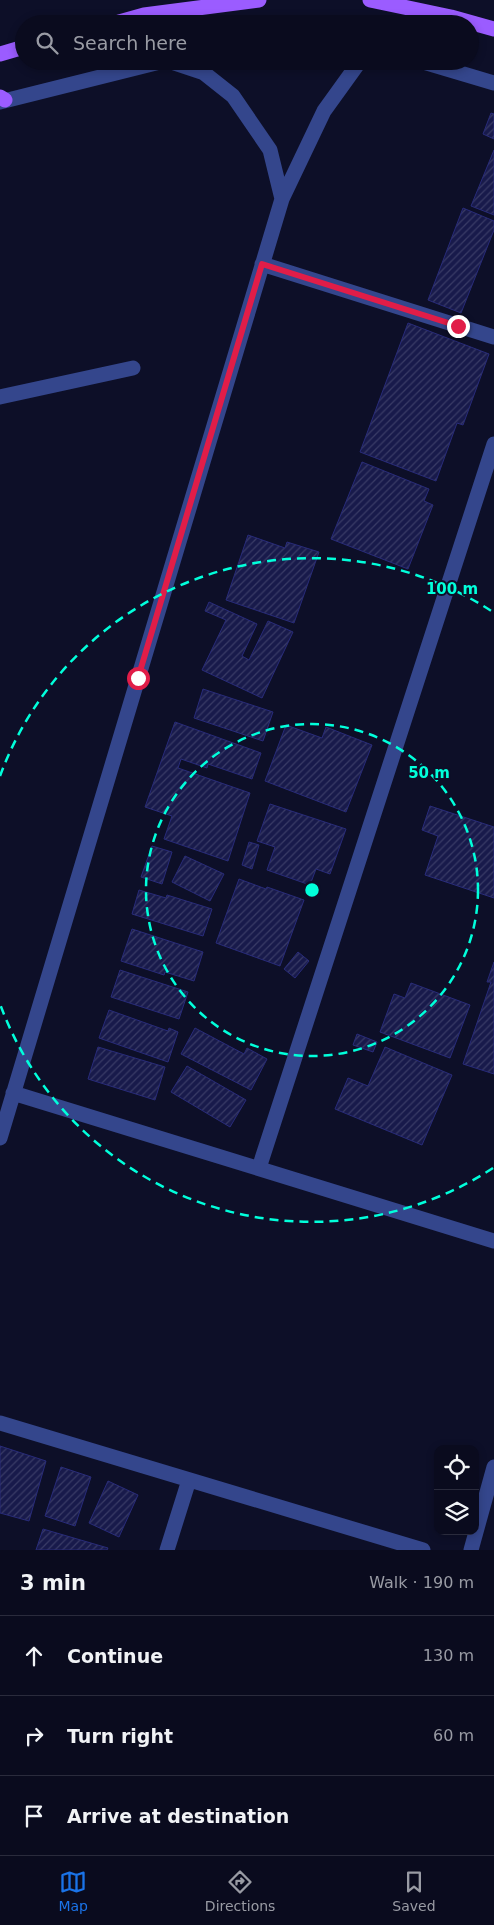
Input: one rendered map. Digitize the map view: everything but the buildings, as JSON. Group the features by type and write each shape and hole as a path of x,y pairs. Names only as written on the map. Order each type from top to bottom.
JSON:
{"main road":[{"path":"144,15 259,0"},
{"path":"370,0 441,15"},
{"path":"479,25 494,29"},
{"path":"0,54 15,50"}],"street":[{"path":"2,100 127,70"},
{"path":"197,70 204,72 233,96 270,150 282,199"},
{"path":"0,1138 282,199 324,110 353,70"},
{"path":"450,70 494,83"},
{"path":"262,264 494,337"},
{"path":"0,397 133,368"},
{"path":"258,1168 494,444"},
{"path":"13,1093 494,1241"},
{"path":"0,1423 423,1550"},
{"path":"471,1550 494,1466"},
{"path":"167,1550 189,1480"}],"route":[{"path":"138,678 262,264 458,326"}]}
